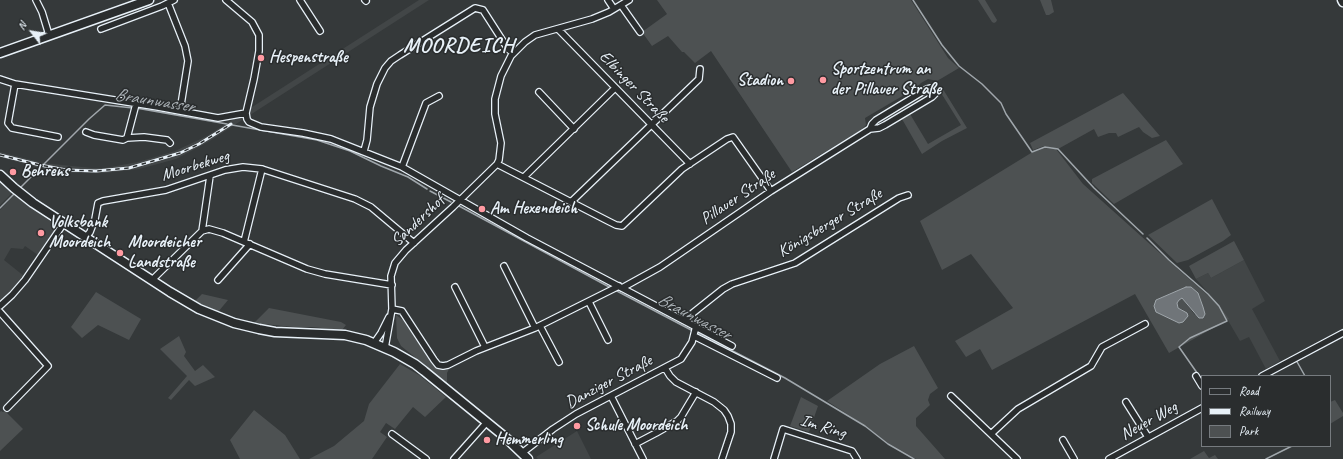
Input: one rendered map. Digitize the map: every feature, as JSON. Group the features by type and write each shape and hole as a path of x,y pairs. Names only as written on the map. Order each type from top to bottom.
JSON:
{"main road":[{"path":"0,53 133,3 149,0"},
{"path":"0,175 17,191 86,238 199,309 240,325 275,332 341,335 374,343 415,364 487,422 525,456"}],"street":[{"path":"36,0 42,12 49,35"},
{"path":"101,28 168,4 174,0"},
{"path":"226,0 252,22 258,35 259,51 246,114 246,119 249,122 261,127 338,141 402,167 514,231 732,346"},
{"path":"300,0 320,31"},
{"path":"608,0 614,9"},
{"path":"629,0 620,6 592,19 531,37 513,53 503,69 495,96 495,114 501,143 500,155 497,164 616,225 622,226 682,169 727,139 733,137 771,191"},
{"path":"168,4 185,46 188,61 180,112"},
{"path":"620,6 640,32"},
{"path":"364,151 367,140 370,107 377,84 385,68 391,61 400,55 475,8 483,10 508,49 513,53"},
{"name":"Elbinger Straße","path":"558,29 690,164"},
{"path":"572,202 699,79 700,69"},
{"path":"0,79 15,84 218,118 246,114"},
{"path":"15,84 8,123 12,128 58,137"},
{"path":"524,177 615,88"},
{"name":"Pillauer Straße","path":"392,309 402,311 438,365 448,365 485,347 537,327 660,267 771,191 870,129 885,125 932,97 935,94 934,90 931,88 927,89 876,120 870,129"},
{"path":"539,92 574,129"},
{"path":"402,167 426,102 439,96"},
{"path":"127,138 136,104"},
{"path":"86,132 122,140 127,138 144,137 167,140 170,143"},
{"name":"Sandershof","path":"385,348 392,309 392,276 395,263 401,255 497,164"},
{"name":"Moorbekweg","path":"86,238 95,219 98,203 159,192 234,168 247,167 262,170 355,198 371,208 414,243"},
{"path":"218,280 247,243 262,170"},
{"path":"202,230 210,176"},
{"name":"Königsberger Straße","path":"684,320 723,289 732,284 795,263 899,198 908,195"},
{"path":"0,306 25,280 64,223"},
{"path":"152,280 202,230 208,229 247,243 289,262 325,274 392,285"},
{"path":"504,266 537,327 559,362"},
{"path":"455,287 485,347"},
{"path":"589,302 608,340"},
{"name":"Sandershof","path":"374,343 386,324 392,309"},
{"path":"0,312 48,366 7,408"},
{"path":"991,434 1018,409 1091,366 1102,347 1145,324"},
{"name":"Danziger Straße","path":"525,456 571,417 681,359 689,347 696,328"},
{"path":"1264,375 1343,333"},
{"path":"694,336 777,378"},
{"path":"665,368 676,382 696,392 720,406 724,410 730,420 731,432 722,459"},
{"path":"1196,376 1201,384"},
{"path":"635,444 677,421 696,392"},
{"path":"611,396 643,459"},
{"path":"951,396 1017,459"},
{"path":"1126,402 1148,437"},
{"name":"Neuer Weg","path":"1109,459 1201,409"},
{"path":"454,459 487,422"},
{"name":"Im Ring","path":"774,459 783,429 852,451 857,459"},
{"path":"392,434 426,459"},
{"path":"1063,440 1074,459"}],"shaded area":[{"path":"419,0 429,0 208,142 176,159 139,169 105,173 76,173 51,171 0,157 0,152 43,163 105,168 138,162 175,151 207,136"},
{"path":"0,182 12,193 0,205"},
{"path":"14,195 57,226 38,255 25,246 23,249 11,248 4,260 24,276 13,291 0,301 0,210"},
{"path":"1244,260 1265,301 1252,309 1280,361 1266,369 1249,337 1240,341 1219,305 1196,279 1208,273 1211,278"},
{"path":"1186,287 1191,287 1198,293 1205,314 1203,318 1199,318 1182,298 1177,303 1178,308 1187,313 1188,316 1183,322 1179,323 1156,312 1154,306 1156,300"},
{"path":"577,431 591,459 538,459 536,457"}],"green space":[{"name":"Sportzentrum an der Pillauer Straße","path":"657,0 911,0 948,58 959,68 937,81 928,79 921,83 916,88 865,118 866,125 861,130 792,172 711,51 695,63 684,52 682,52 668,36 652,46 642,32 667,14"},
{"path":"978,0 985,0 997,20 996,22 992,22"},
{"path":"1040,0 1051,0 1054,12 1046,15"},
{"path":"941,86 967,128 942,141 922,154 902,119 910,114 928,144 961,125 938,88"},
{"path":"1123,93 1160,136 1152,138 1143,132 1139,127 1118,137 1116,133 1109,133 1098,137 1094,129 1058,149 1044,146 1033,150 1030,143"},
{"path":"1166,140 1183,164 1114,204 1092,183 1092,179"},
{"path":"1045,148 1056,149 1083,184 1219,305 1229,319 1169,353 1135,294 992,370 980,349 966,357 955,341 1013,308 971,254 942,270 920,221 1031,153","holes":["1186,287 1191,287 1198,293 1200,300 1195,315 1182,298 1177,303 1178,308 1183,310 1179,323 1160,314 1156,300"]},
{"path":"1212,199 1231,235 1223,241 1188,260 1177,263 1148,235"},
{"path":"1234,241 1244,260 1211,278 1208,273 1196,279 1189,266"},
{"path":"96,292 141,319 129,340 98,325 82,338 71,327"},
{"path":"202,294 228,300 218,312 195,301"},
{"path":"269,308 341,322 346,325 342,330 254,323"},
{"path":"396,315 403,320 431,363 442,370 449,369 447,373 447,383 401,346 397,338"},
{"path":"179,336 186,352 184,356 195,371 203,365 215,377 195,386 189,380 171,400 168,398 187,376 160,349"},
{"path":"914,346 938,388 930,394 928,400 930,405 916,418 916,426 945,459 916,459 888,443 867,427 827,401 880,364"},
{"path":"400,364 419,375 446,397 425,417 413,407 395,429 386,423 380,432 387,437 372,459 309,459 334,446 364,421 369,404"},
{"path":"801,397 818,406 809,432 790,426"},
{"path":"1335,400 1343,413 1343,416 1331,423 1331,402"},
{"path":"254,410 285,435 300,459 240,459 230,440"},
{"path":"5,411 23,429 0,451 0,412"},
{"path":"1204,451 1209,458 1215,455 1218,459 1190,459"}],"waterway":[{"path":"913,0 942,45 959,66 982,84 1001,103 1006,114 1032,152 1045,147 1058,149 1094,188 1143,234"},
{"name":"Braunwasser","path":"19,189 105,105 133,108"},
{"name":"Braunwasser","path":"136,108 227,124"},
{"name":"Braunwasser","path":"232,125 317,140 350,151 408,177 427,189"},
{"name":"Braunwasser","path":"430,191 451,202"},
{"name":"Braunwasser","path":"0,208 15,193"},
{"name":"Braunwasser","path":"459,206 611,288"},
{"path":"1147,238 1169,260 1208,294 1219,306 1227,321 1190,338 1179,347 1201,379"},
{"name":"Braunwasser","path":"615,290 693,331"},
{"name":"Braunwasser","path":"696,332 785,378 865,426 888,444 914,459"},
{"path":"1296,360 1304,375"},
{"path":"1266,459 1290,447"}],"railway":[{"path":"0,155 66,170 96,171 129,168 180,153 199,144 231,124"}],"place":[{"name":"Hespenstraße","path":"261,58"},
{"name":"Sportzentrum an der Pillauer Straße","path":"823,80"},
{"name":"Stadion","path":"791,81"},
{"name":"Behrens","path":"13,172"},
{"name":"Am Hexendeich","path":"482,209"},
{"name":"Volksbank Moordeich","path":"41,233"},
{"name":"Moordeicher Landstraße","path":"120,253"},
{"name":"Schule Moordeich","path":"577,426"},
{"name":"Hemmerling","path":"487,440"}],"district":[{"name":"MOORDEICH","path":"459,46"}]}
